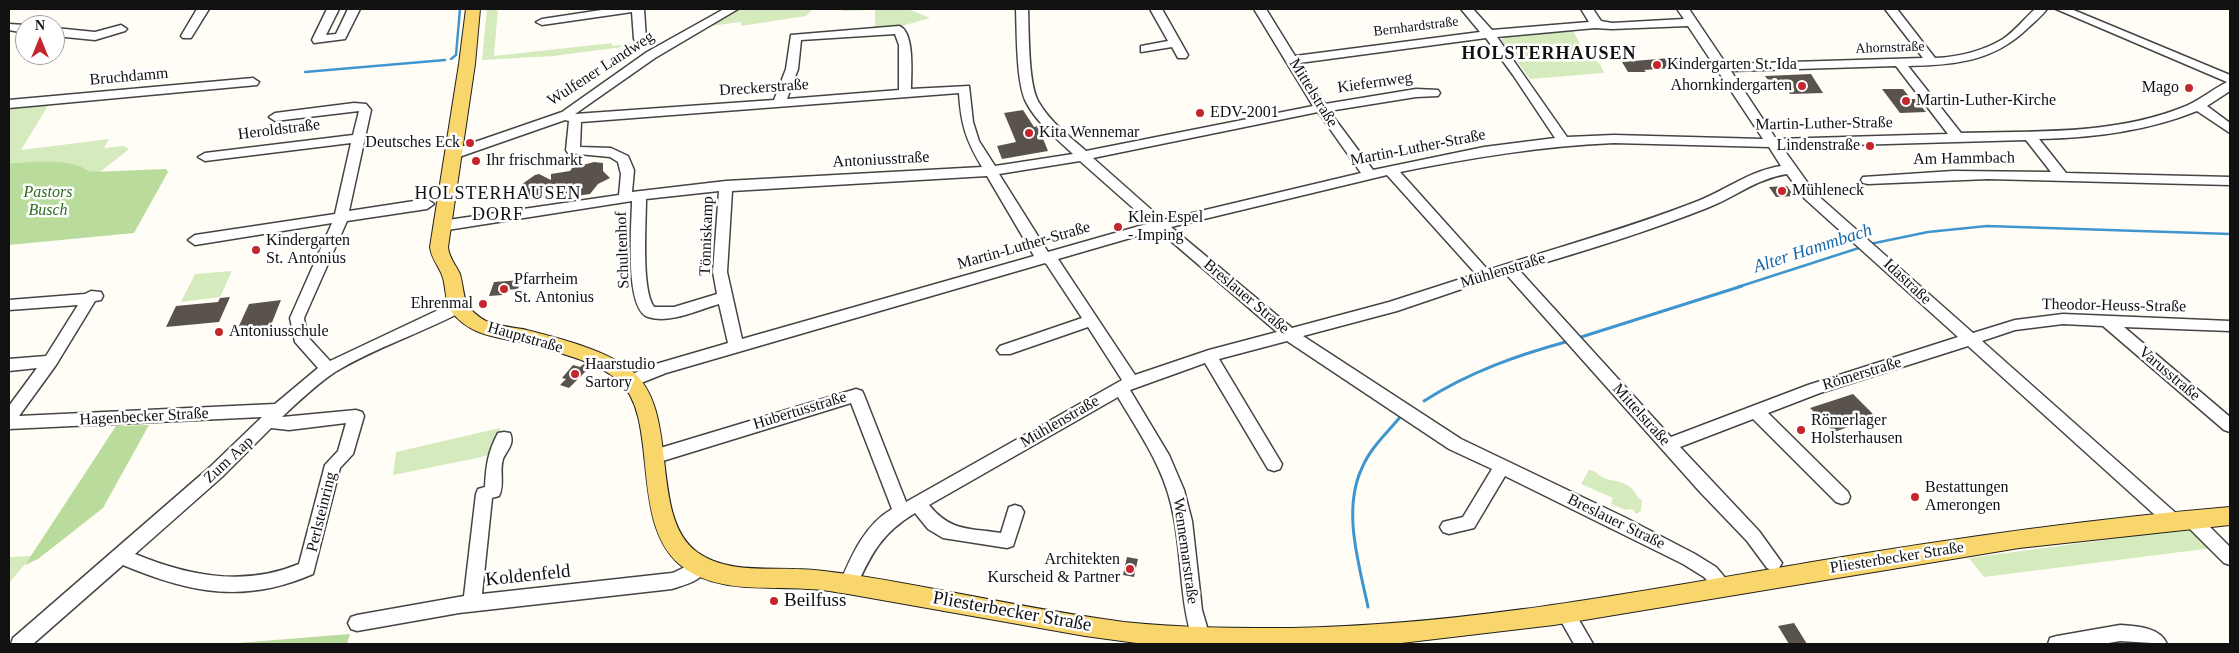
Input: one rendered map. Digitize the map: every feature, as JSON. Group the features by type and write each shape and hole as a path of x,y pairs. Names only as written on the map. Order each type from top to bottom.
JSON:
{"main road":[{"path":"458,307 450,273 439,251 473,9"},
{"name":"Hauptstraße","path":"458,307 479,325 532,338 580,354 615,369 631,381 642,401 669,539 682,554 700,566 729,576"},
{"name":"Pliesterbecker Straße","path":"729,576 809,579 1102,628 1201,641 1437,630 1566,614 2023,538 2230,516"}],"street":[{"path":"187,36 203,9"},
{"path":"333,9 318,40 341,38 354,9"},
{"path":"542,22 629,9"},
{"path":"638,9 640,40"},
{"name":"Wulfener Landweg","path":"454,154 571,117 651,55 732,9"},
{"name":"Breslauer Straße","path":"1022,9 1026,85 1032,102 1043,117 1061,137 1160,225 1290,335 1455,444 1620,523 1689,559 1710,572 1724,587"},
{"path":"1156,9 1182,54"},
{"name":"Mittelstraße","path":"1260,9 1320,108 1370,174"},
{"path":"1467,9 1490,34 1527,84 1563,141"},
{"path":"1587,9 1595,21 1594,24"},
{"name":"Idastraße","path":"1683,9 1810,196 1869,247 1970,341 2181,520 2230,558"},
{"path":"1891,9 1931,61"},
{"name":"Ahornstraße","path":"1723,68 1953,61 1987,51 2008,41 2041,9"},
{"path":"2071,10 2230,79"},
{"name":"Bernhardstraße","path":"1292,60 1390,45 1594,24 1612,26 1693,22"},
{"path":"65,33 95,36 122,29"},
{"path":"779,103 792,69 795,37 899,30 905,46 905,94"},
{"path":"1145,49 1175,44"},
{"path":"1899,62 1960,139"},
{"name":"Bruchdamm","path":"9,104 253,82"},
{"name":"Martin-Luther-Straße","path":"631,381 661,368 1160,225 1370,174 1484,151 1563,141 1773,143 2031,137 2078,134 2123,128 2198,106 2230,85"},
{"name":"Dreckerstraße","path":"571,117 965,89"},
{"name":"Wennemarstraße","path":"965,89 969,128 974,141 1040,254 1052,261 1091,320 1126,385 1172,480 1180,504 1195,622 1201,641"},
{"name":"Kiefernweg","path":"1320,108 1416,93 1434,93"},
{"path":"2198,106 2230,129"},
{"name":"Heroldstraße","path":"275,117 362,107 365,110 341,218 297,318 300,338 328,369"},
{"name":"Antoniusstraße","path":"441,226 632,197 726,185 992,171 1083,156 1320,108"},
{"path":"571,117 573,150 582,153 604,151 617,154 624,159 632,197"},
{"name":"Am Hammbach","path":"2031,137 2062,178"},
{"name":"Heroldstraße","path":"205,157 358,138"},
{"name":"Mühlenstraße","path":"848,585 865,546 874,534 902,513 1126,385 1209,356 1392,307 1508,268 1563,253 1704,204 1764,173 1790,169"},
{"path":"1390,170 1486,276"},
{"name":"Am Hammbach","path":"1868,180 1939,175 2176,182 2230,181"},
{"name":"Tönniskamp","path":"726,185 720,272 736,347"},
{"name":"Schultenhof","path":"632,197 643,303 650,312 674,312 726,297"},
{"path":"195,240 427,204"},
{"name":"Mittelstraße","path":"1508,268 1753,536 1773,564"},
{"path":"9,305 93,297 51,361 9,418"},
{"name":"Zum Aap","path":"20,644 121,556 328,369 361,351 430,322 458,307"},
{"name":"Theodor-Heuss-Straße","path":"1970,341 2014,325 2063,319 2230,326"},
{"path":"1005,350 1091,320"},
{"name":"Varusstraße","path":"2108,322 2230,426"},
{"name":"Römerstraße","path":"1668,445 1814,389 1970,341"},
{"path":"1209,356 1274,464"},
{"path":"9,365 38,364 51,361"},
{"name":"Hubertusstraße","path":"653,457 856,395 902,513"},
{"path":"1755,411 1842,498"},
{"name":"Hagenbecker Straße","path":"9,423 274,416"},
{"name":"Perlsteinring","path":"121,556 185,580 232,584 291,577 307,569 334,465 346,454 356,416 289,424 274,416"},
{"path":"472,603 484,494 493,492 495,458 502,449 504,438"},
{"path":"1448,528 1468,523 1502,468"},
{"path":"918,504 934,524 950,532 1007,541 1015,512"},
{"name":"Koldenfeld","path":"357,623 472,603 672,581 692,574 700,566"},
{"path":"1566,614 1584,644"},
{"path":"2057,644 2120,633 2140,634 2158,644"}],"green space":[{"path":"487,9 498,9 494,56 612,43 612,46 632,43 637,40 637,45 554,56 482,60"},
{"path":"741,9 813,9 806,16 741,26 741,22 709,26"},
{"path":"843,9 908,9 930,18 898,27 875,29 875,10 842,11"},
{"path":"1573,31 1585,53 1600,64 1604,73 1530,79 1501,40 1506,36"},
{"path":"49,104 21,150 109,139 104,148 123,146 128,148 128,150 100,172 91,172 73,164 9,163 9,108"},
{"name":"Pastors Busch","path":"63,162 83,167 91,172 166,169 168,172 134,233 9,245 9,163"},
{"path":"232,271 220,297 181,302 195,274"},
{"path":"149,425 103,508 38,559 25,565 116,426"},
{"path":"500,428 501,441 490,454 393,475 396,452"},
{"path":"1589,470 1604,478 1628,485 1638,498 1642,500 1641,511 1636,514 1632,509 1626,510 1611,504 1613,498 1581,484"},
{"path":"2187,529 2193,531 2212,548 1984,577 1969,558"},
{"path":"32,556 9,583 9,557"},
{"path":"350,634 347,644 225,644"}],"building":[{"name":"Kindergarten St. Ida","path":"1681,57 1688,67 1628,72 1622,62"},
{"name":"Ahornkindergarten","path":"1811,74 1823,93 1790,94 1783,84 1771,84 1765,76"},
{"name":"Martin-Luther-Kirche","path":"1882,89 1903,89 1926,112 1900,113"},
{"name":"Kita Wennemar","path":"1023,110 1034,127 1038,126 1048,151 1002,159 997,146 1016,142 1004,113"},
{"path":"594,162 603,163 603,171 610,178 598,184 590,194 568,197 568,193 528,201 528,198 521,195 522,184 535,175 539,174 551,180 551,174 570,171 572,168"},
{"name":"Mühleneck","path":"1787,186 1794,196 1776,197 1769,187"},
{"name":"Pfarrheim St. Antonius","path":"521,280 518,289 504,290 503,295 489,296 494,282"},
{"path":"230,297 219,322 166,327 176,306 218,302 220,298"},
{"path":"281,300 271,325 238,328 249,304"},
{"name":"Haarstudio Sartory","path":"585,363 589,368 569,388 560,385 566,379 562,378 573,365 580,367"},
{"path":"1853,394 1876,417 1834,432 1810,408"},
{"name":"Architekten Kurscheid & Partner","path":"1127,557 1138,559 1134,577 1123,575"},
{"path":"1794,623 1807,644 1789,644 1778,626"}],"waterway":[{"path":"451,59 456,55 460,9"},
{"path":"305,72 445,60"},
{"name":"Alter Hammbach","path":"1870,244 1928,232 1987,226 2230,234"},
{"name":"Alter Hammbach","path":"1738,287 1862,247"},
{"name":"Alter Hammbach","path":"1578,338 1742,286"},
{"name":"Alter Hammbach","path":"1424,401 1458,381 1494,365 1569,341"},
{"name":"Alter Hammbach","path":"1368,607 1354,537 1353,501 1356,484 1365,461 1401,416"}],"place":[{"name":"Kindergarten St. Ida","path":"1657,65"},
{"name":"Ahornkindergarten","path":"1802,86"},
{"name":"Mago","path":"2189,88"},
{"name":"Martin-Luther-Kirche","path":"1906,101"},
{"name":"EDV-2001","path":"1200,113"},
{"name":"Kita Wennemar","path":"1029,133"},
{"name":"Deutsches Eck","path":"470,143"},
{"name":"Lindenstraße","path":"1870,146"},
{"name":"Ihr frischmarkt","path":"476,161"},
{"name":"Mühleneck","path":"1782,191"},
{"name":"Klein Espel - Imping","path":"1118,227"},
{"name":"Kindergarten St. Antonius","path":"256,250"},
{"name":"Pfarrheim St. Antonius","path":"504,289"},
{"name":"Ehrenmal","path":"483,304"},
{"name":"Antoniusschule","path":"219,332"},
{"name":"Haarstudio Sartory","path":"575,374"},
{"name":"Römerlager Holsterhausen","path":"1801,430"},
{"name":"Bestattungen Amerongen","path":"1915,497"},
{"name":"Architekten Kurscheid & Partner","path":"1130,569"},
{"name":"Beilfuss","path":"774,601"}],"district":[{"name":"HOLSTERHAUSEN","path":"1549,54"},
{"name":"HOLSTERHAUSEN DORF","path":"498,204"}]}
